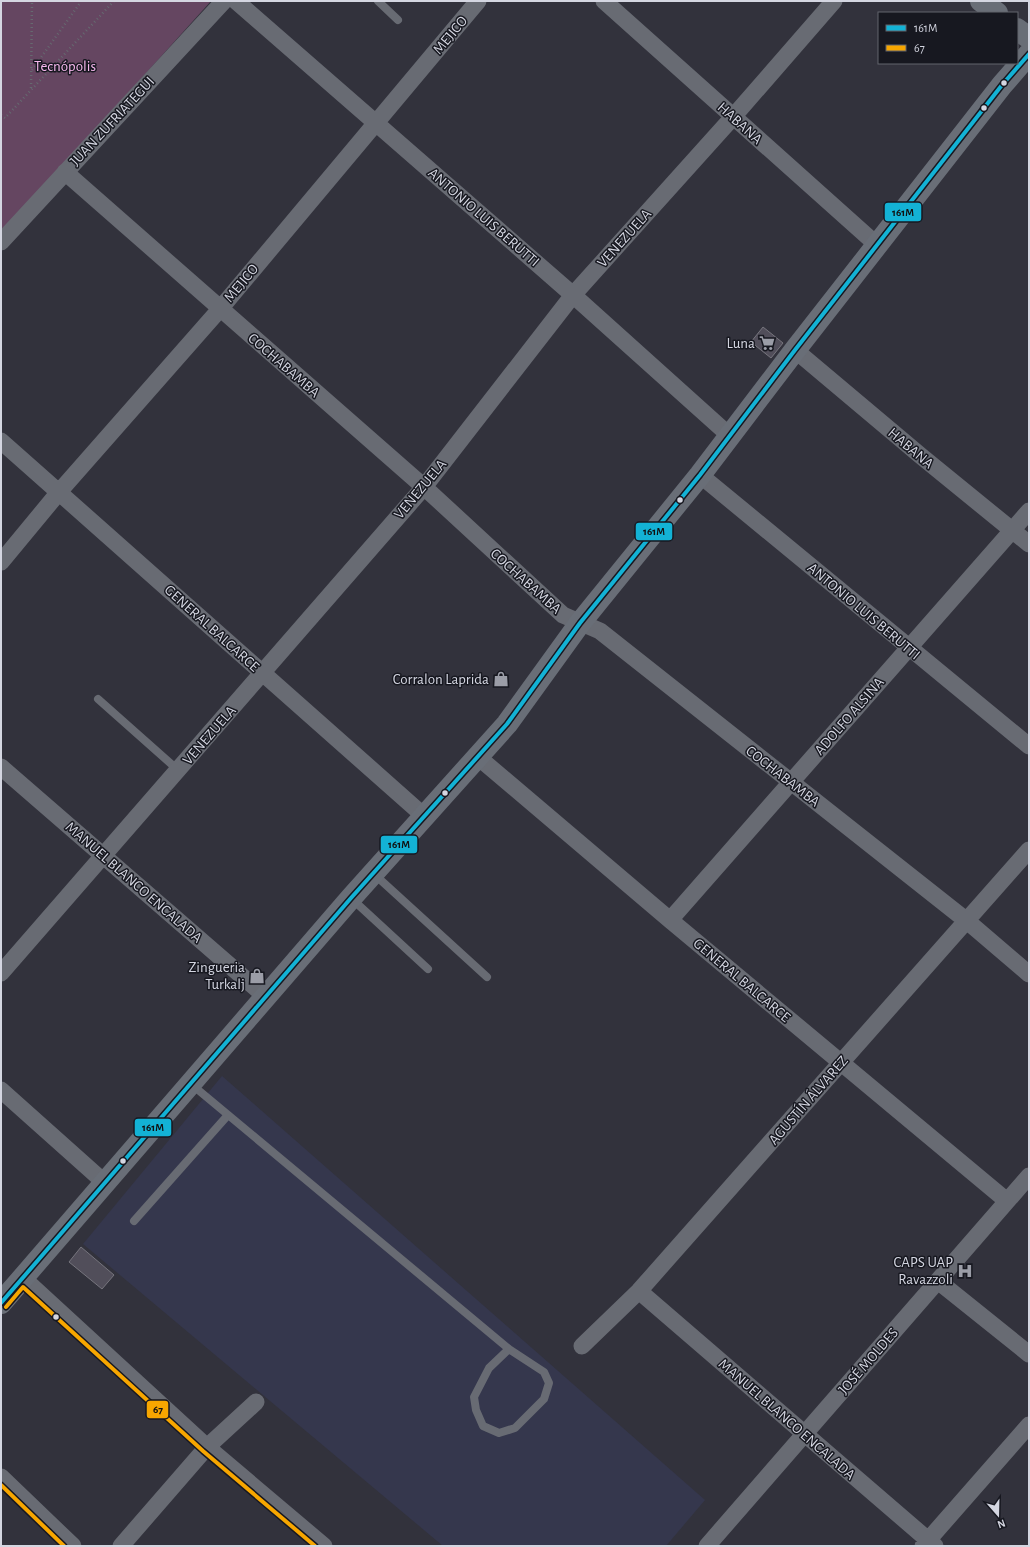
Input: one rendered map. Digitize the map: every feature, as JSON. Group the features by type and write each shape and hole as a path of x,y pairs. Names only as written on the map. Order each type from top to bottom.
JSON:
{"main road":[{"path":"981,1 996,12"},
{"path":"1018,29 1029,38"},
{"path":"1,1303 351,898 507,724 580,623 700,475 795,350 1002,85 1029,54"}],"street":[{"name":"JUAN ZUFRIATEGUI","path":"1,242 224,1"},
{"name":"ANTONIO LUIS BERUTTI","path":"236,1 573,295 730,436"},
{"name":"MEJICO","path":"1,562 59,492 220,308 478,1"},
{"name":"HABANA","path":"604,1 877,245"},
{"name":"VENEZUELA","path":"1,973 424,487 573,295 733,117 834,1"},
{"name":"COCHABAMBA","path":"65,172 424,487 563,615 600,631 967,920 1029,974"},
{"name":"HABANA","path":"795,350 1029,544"},
{"name":"GENERAL BALCARCE","path":"1,441 424,816"},
{"name":"ANTONIO LUIS BERUTTI","path":"700,475 1029,746"},
{"name":"ADOLFO ALSINA","path":"670,920 1029,511"},
{"name":"GENERAL BALCARCE","path":"478,757 670,920 1007,1201"},
{"name":"MANUEL BLANCO ENCALADA","path":"1,767 266,997"},
{"name":"AGUSTÍN ÁLVAREZ","path":"582,1346 639,1292 1029,850"},
{"path":"1,1090 104,1182"},
{"name":"JOSÉ MOLDES","path":"707,1546 1029,1176"},
{"path":"22,1278 207,1447 324,1546"},
{"path":"938,1281 1029,1354"},
{"name":"MANUEL BLANCO ENCALADA","path":"639,1292 929,1544"},
{"path":"120,1546 207,1447 256,1402"},
{"path":"929,1544 1029,1425"},
{"path":"1,1477 73,1546"}],"lane":[{"path":"378,1 398,20"},
{"path":"98,699 178,770"},
{"path":"373,874 487,977"},
{"path":"351,898 428,969"},
{"path":"191,1083 509,1349 544,1372 549,1383 544,1399 515,1428 499,1433 483,1426 476,1410 474,1397 489,1368 509,1349"},
{"path":"134,1221 228,1115"}],"path":[{"path":"31,88 32,1"},
{"path":"1,115 5,118 31,88 114,1"},
{"path":"31,70 80,3"}],"shaded area":[{"path":"222,1076 705,1500 666,1546 443,1546 83,1244"}],"green space":[{"name":"Tecnópolis","path":"1,1 211,1 1,234"}],"building":[{"name":"Luna","path":"763,327 783,343 771,358 751,342"},
{"path":"81,1247 114,1275 102,1289 69,1262"}],"transit line":[{"name":"161M","path":"1,1303 351,898 507,724 580,623 700,475 795,350 1002,85 1029,54"},
{"name":"67","path":"6,1307 23,1287 203,1451 315,1546"},
{"name":"67","path":"1,1485 64,1546"}],"place":[{"name":"Luna","path":"767,343"},
{"name":"Corralon Laprida","path":"501,679"},
{"name":"Zingueria Turkalj","path":"257,976"},
{"name":"CAPS UAP Ravazzoli","path":"965,1271"}]}
